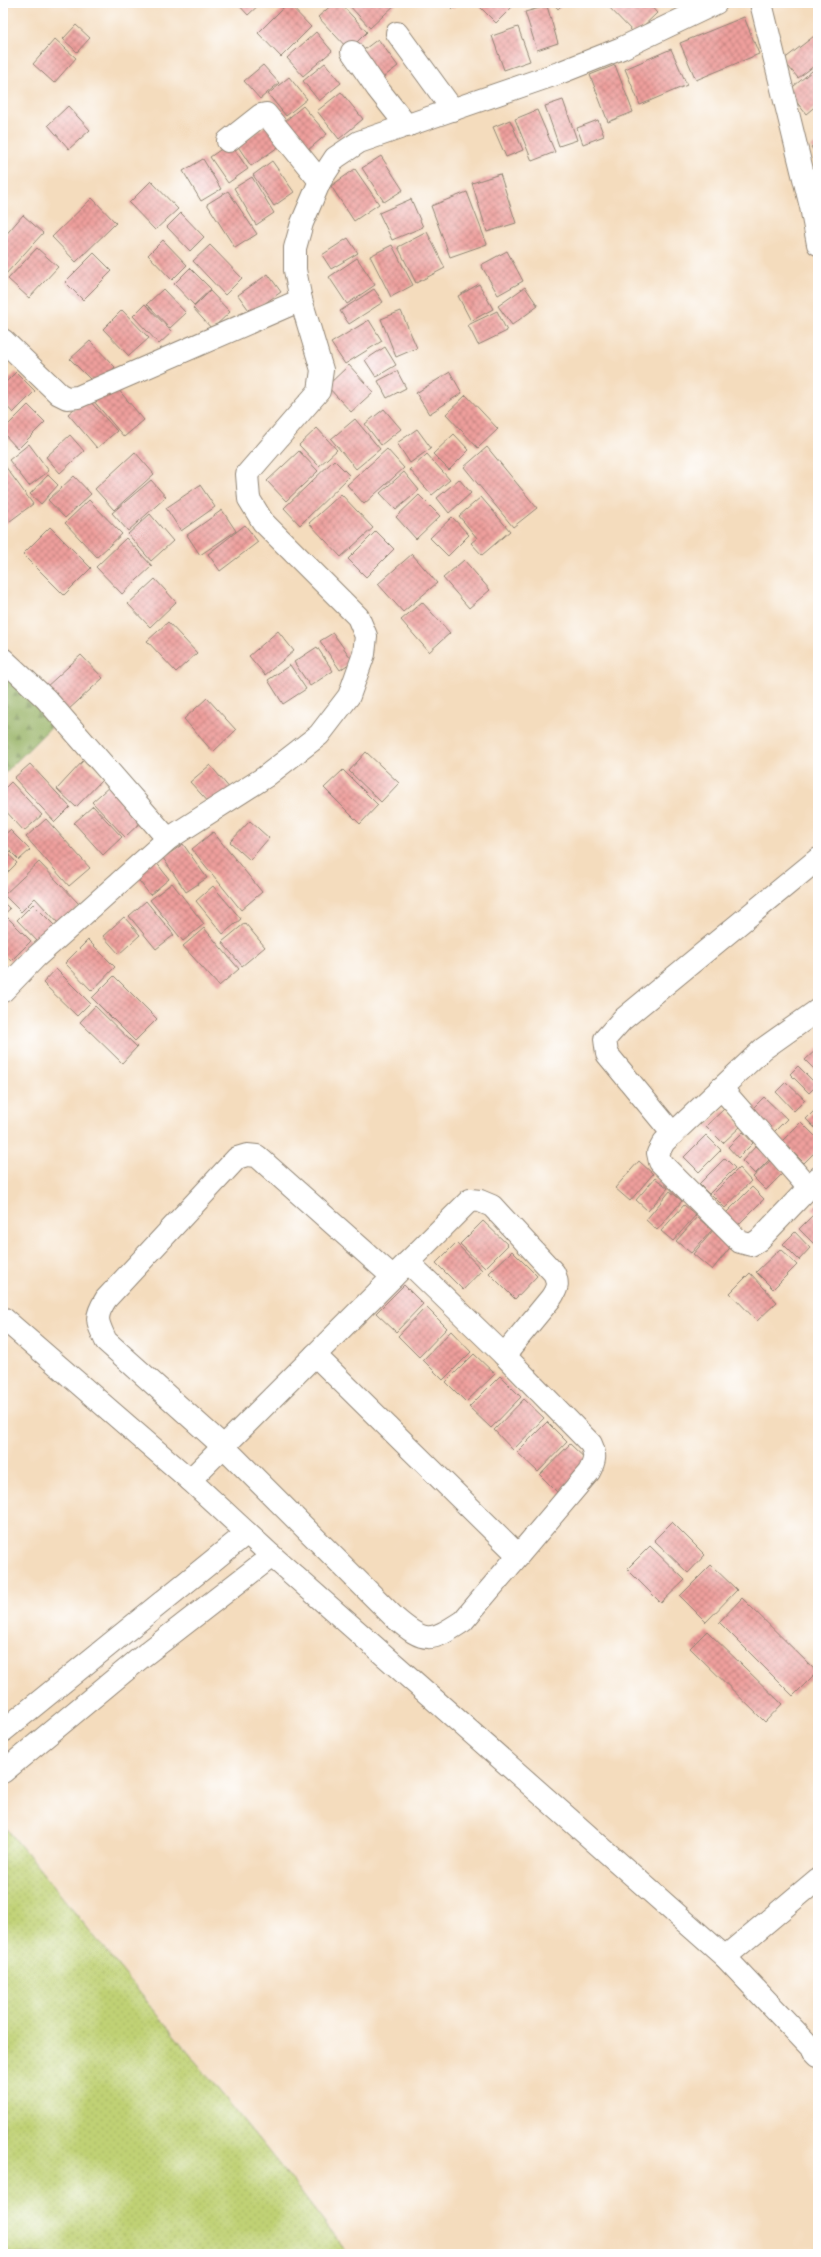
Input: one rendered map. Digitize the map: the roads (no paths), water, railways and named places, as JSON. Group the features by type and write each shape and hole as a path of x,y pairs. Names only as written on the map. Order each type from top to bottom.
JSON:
{"street":[{"path":"3,990 36,957 168,839 265,777 319,735 349,696 364,654 366,636 358,617 263,522 249,499 247,474 319,391 322,370 301,300 295,270 295,248 302,223 320,181 335,158 359,142 559,73 622,48 716,3"},
{"path":"761,3 815,205 818,244"},
{"path":"397,33 453,110"},
{"path":"352,52 377,88 407,126"},
{"path":"228,141 261,115 266,114 320,181"},
{"path":"3,340 52,389 68,398 78,397 301,300"},
{"path":"3,659 46,699 168,839"},
{"path":"672,1134 607,1054 605,1039 622,1020 818,859"},
{"path":"721,1088 813,1183 760,1240 751,1245 740,1242 660,1162 658,1152 664,1142 672,1134 721,1088 763,1050 818,1010"},
{"path":"393,1277 257,1156 247,1155 237,1158 106,1299 98,1312 99,1325 106,1341 224,1447 413,1634 426,1638 443,1634 463,1621 589,1472 595,1461 595,1453 591,1444 504,1354 408,1262"},
{"path":"190,1480 470,1200 480,1201 492,1206 554,1273 558,1281 557,1288 551,1298 504,1354"},
{"path":"3,1318 190,1480 272,1556 725,1957 818,2055"},
{"path":"315,1355 518,1555"},
{"path":"3,1731 247,1533"},
{"path":"3,1772 138,1660 272,1556"},
{"path":"725,1957 816,1884"}]}
